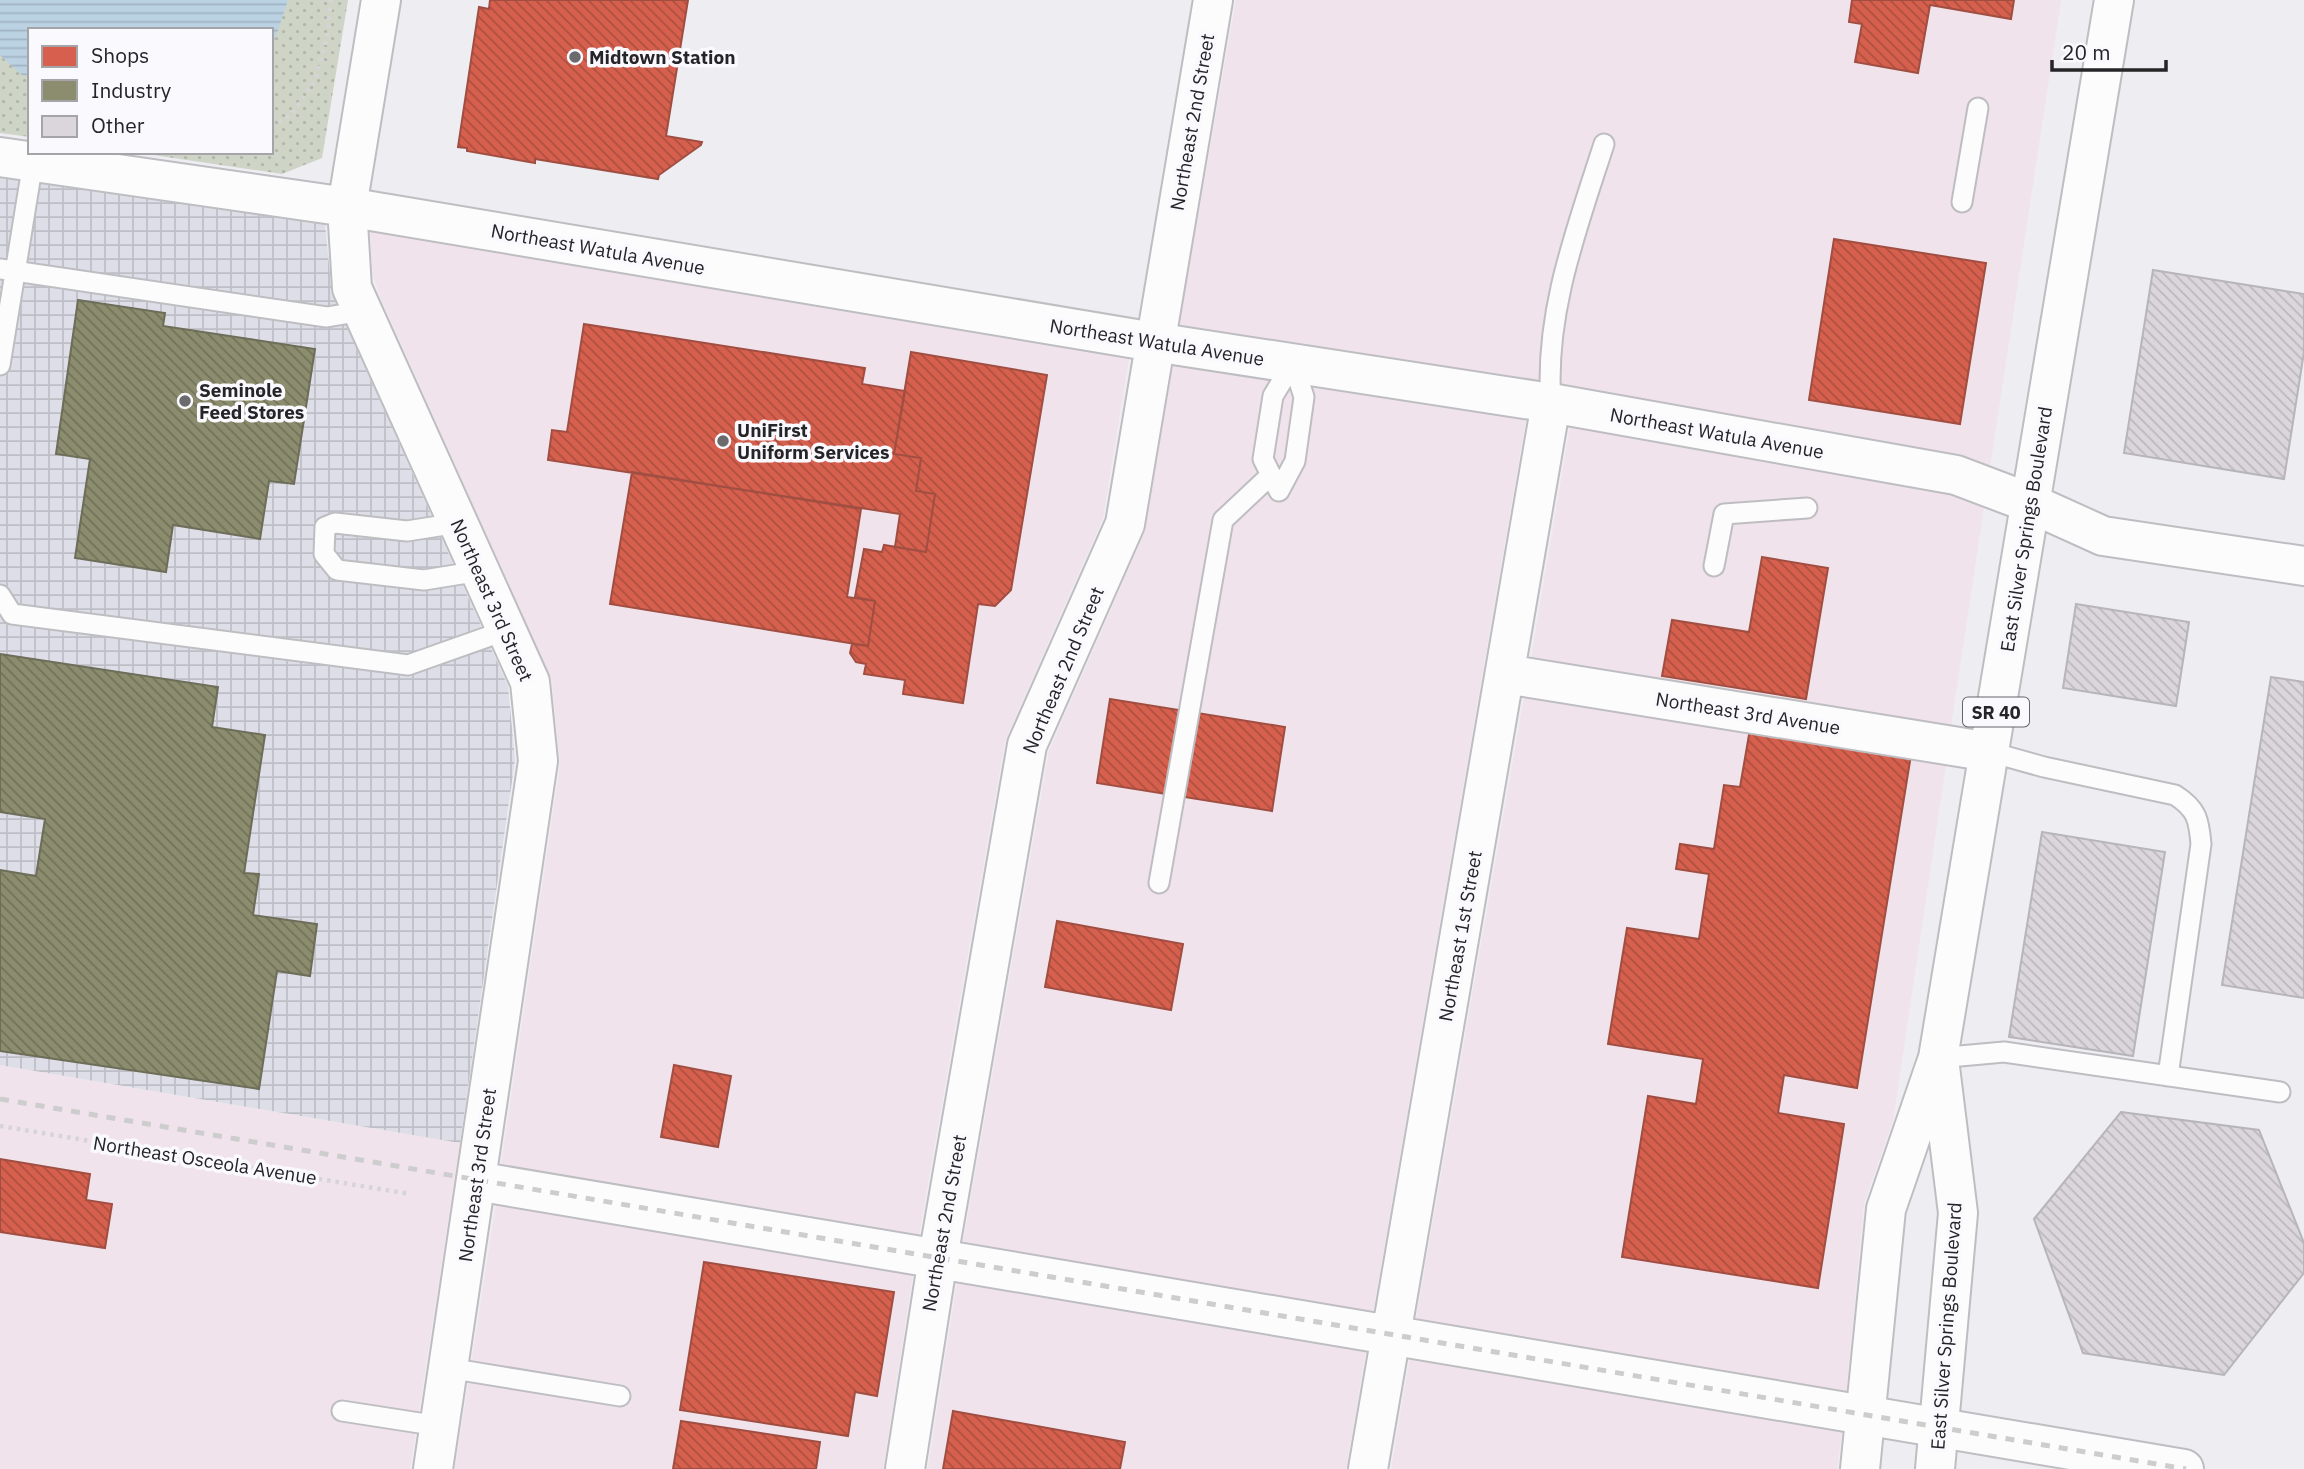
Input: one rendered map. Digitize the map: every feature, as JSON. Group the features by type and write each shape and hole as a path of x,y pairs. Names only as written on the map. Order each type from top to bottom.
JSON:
{"street":[{"name":"Northeast 3rd Street","path":"381,0 347,207 352,288 530,682 538,761 433,1469"},
{"name":"Northeast 2nd Street","path":"905,1469 938,1258 1027,745 1125,524 1213,0"},
{"name":"East Silver Springs Boulevard","path":"1860,1469 1885,1209 1938,1058 2113,0"},
{"name":"Northeast Watula Avenue","path":"17,160 347,207 1154,342 1551,403 1956,475 2030,503 2103,536 2304,566"},
{"name":"Northeast 1st Street","path":"1368,1469 1551,403"},
{"name":"Northeast 3rd Avenue","path":"1506,674 1990,752"},
{"name":"East Silver Springs Boulevard","path":"1935,1469 1958,1213 1938,1058"},
{"path":"476,1181 2185,1469"}],"lane":[{"path":"1962,202 1978,108"},
{"path":"1551,403 1549,372 1563,273 1604,144"},
{"path":"0,366 17,160"},
{"path":"7,270 327,317 362,311"},
{"path":"1293,363 1304,397 1295,461 1279,491 1264,459 1273,396 1293,363"},
{"path":"1159,883 1223,520 1271,475"},
{"path":"1714,566 1724,514 1807,508"},
{"path":"458,523 407,531 335,523 325,527 324,554 337,570 404,578 424,580 480,571"},
{"path":"0,595 12,614 408,665 506,629"},
{"path":"1990,752 2044,767 2175,795 2188,803 2199,820 2201,844 2168,1076"},
{"path":"1938,1058 2004,1052 2280,1092"},
{"path":"448,1368 620,1396"},
{"path":"342,1411 439,1426"}],"path":[{"path":"273,125 291,115 314,81 327,37 331,0"},
{"name":"Northeast Osceola Avenue","path":"0,1126 410,1194"}],"shaded area":[{"path":"0,0 348,0 322,158 282,174 147,154 273,154 273,28 28,28 28,137 0,133"},
{"path":"1236,0 2061,0 1990,467 1960,456 1577,388 1179,326"},
{"path":"0,177 325,224 332,294 508,686 515,760 460,1143 0,1065"},
{"path":"370,231 1129,358 1103,518 1005,741 919,1235 501,1165 560,765 552,681 381,299 373,275"},
{"path":"1173,365 1526,419 1373,1312 963,1243 1049,751 1145,532"},
{"path":"1570,426 1950,494 1984,507 1951,726 1531,658"},
{"path":"1524,697 1946,764 1893,1121 1864,1203 1846,1392 1416,1319"},
{"path":"0,1065 460,1143 410,1469 0,1469"},
{"path":"496,1204 913,1274 883,1469 455,1469"},
{"path":"957,1281 1366,1350 1346,1469 928,1469"},
{"path":"1410,1357 1842,1431 1837,1469 1391,1469"}],"water":[{"path":"0,0 288,0 273,41 273,28 28,28 28,76 22,75 0,55"}],"building: Shops":[{"name":"Midtown Station","path":"490,0 688,0 666,136 702,142 701,145 659,175 658,179 535,159 535,163 458,147 479,7 489,9"},
{"path":"1852,0 2014,0 2011,19 1930,5 1918,73 1855,62 1862,24 1849,22"},
{"path":"1834,239 1986,263 1960,424 1809,400"},
{"name":"UniFirst Uniform Services","path":"584,324 865,368 862,384 905,391 894,454 921,458 916,491 935,494 926,552 895,547 900,514 548,460 552,430 567,432"},
{"name":"UniFirst Uniform Services","path":"911,352 1047,375 1011,590 995,606 978,604 963,703 903,694 905,680 864,674 866,664 856,662 850,653 852,644 868,646 875,601 855,597 864,549 882,552 884,545 926,552 935,494 916,491 921,458 894,454"},
{"name":"UniFirst Uniform Services","path":"632,472 861,509 847,597 875,601 868,646 610,604"},
{"path":"1762,557 1828,568 1806,699 1662,676 1672,620 1749,632"},
{"path":"1110,699 1285,727 1272,811 1097,783"},
{"path":"1750,729 1911,755 1857,1088 1784,1075 1778,1113 1844,1124 1818,1288 1622,1257 1648,1096 1696,1104 1703,1059 1608,1044 1627,928 1699,939 1709,874 1676,869 1680,844 1714,849 1724,785 1740,787"},
{"path":"1057,921 1183,944 1171,1010 1045,987"},
{"path":"674,1065 731,1076 718,1147 661,1137"},
{"path":"0,1159 90,1174 86,1200 112,1204 105,1248 0,1232"},
{"path":"704,1262 894,1292 877,1396 855,1392 848,1436 680,1410"},
{"path":"953,1411 1125,1442 1120,1469 943,1469"},
{"path":"681,1421 820,1442 816,1469 673,1469"}],"building: Industry":[{"name":"Seminole Feed Stores","path":"78,300 165,313 163,326 315,349 294,484 269,481 260,539 173,525 166,572 75,558 90,459 56,454"},
{"path":"0,654 218,687 212,727 265,735 244,873 259,874 253,915 317,924 310,976 277,971 259,1089 0,1051 0,870 36,876 45,819 0,812"}],"building: Other":[{"path":"2153,270 2304,294 2304,352 2284,479 2124,453"},
{"path":"2076,604 2189,622 2176,706 2063,688"},
{"path":"2271,677 2304,682 2304,998 2222,985"},
{"path":"2042,832 2165,852 2133,1056 2009,1037"},
{"path":"2121,1112 2259,1130 2304,1243 2304,1273 2224,1375 2083,1353 2034,1219"}],"railway":[{"path":"0,1099 2186,1469"}],"place":[{"name":"Midtown Station","path":"575,57"},
{"name":"Seminole Feed Stores","path":"185,401"},
{"name":"UniFirst Uniform Services","path":"723,441"}]}
